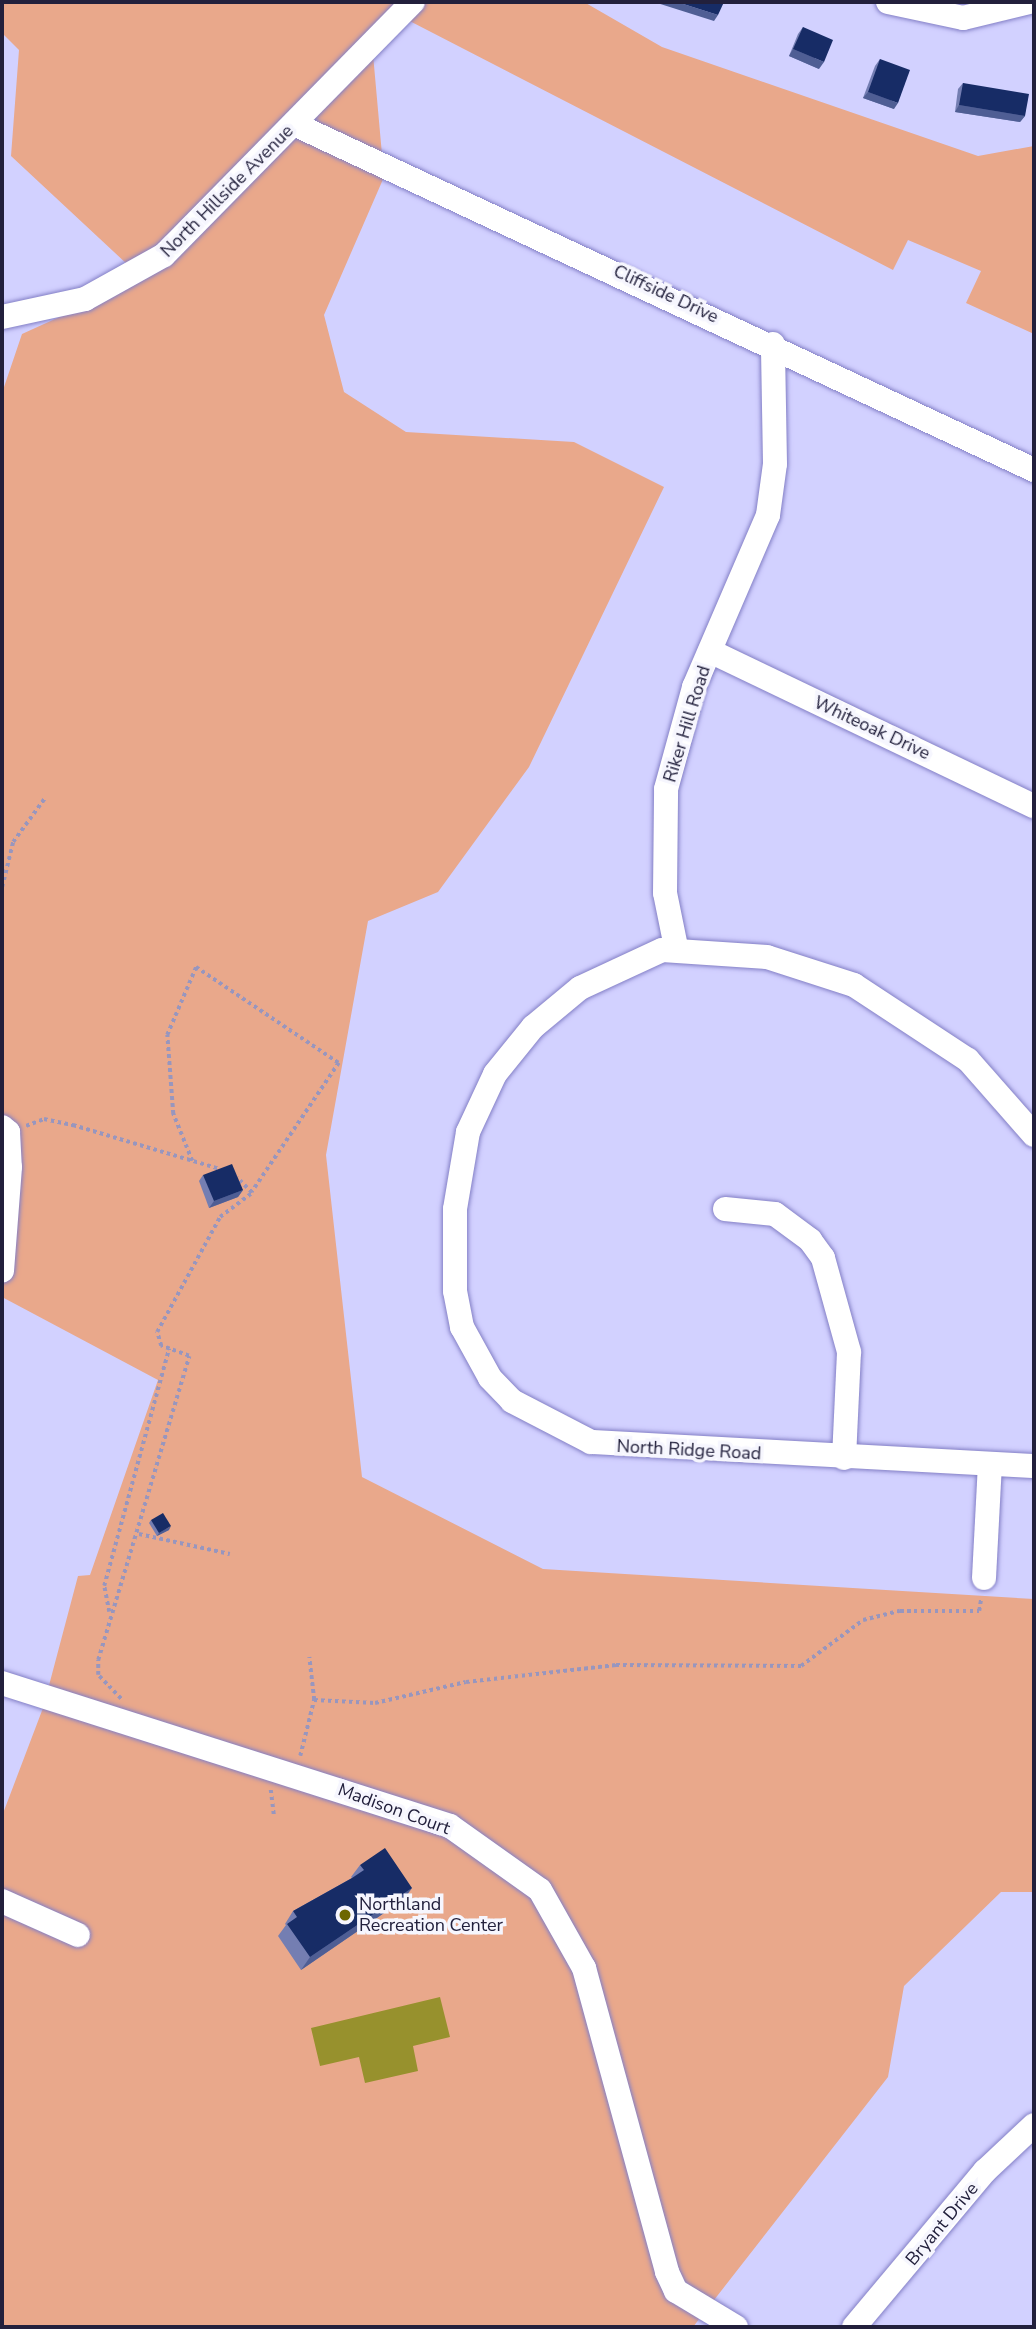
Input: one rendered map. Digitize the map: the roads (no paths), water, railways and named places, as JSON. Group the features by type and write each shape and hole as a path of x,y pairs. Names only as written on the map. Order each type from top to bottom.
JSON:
{"street":[{"name":"North Hillside Avenue","path":"2,317 85,299 139,272 187,235 414,2"},
{"path":"888,2 963,18 1029,2"},
{"name":"Cliffside Drive","path":"294,124 773,344 1034,470"},
{"name":"Riker Hill Road","path":"676,947 665,893 666,789 710,651 774,492 773,344"},
{"name":"Whiteoak Drive","path":"710,651 1034,806"},
{"path":"676,947 812,969 895,1006 968,1060 1034,1136"},
{"name":"North Ridge Road","path":"676,947 580,988 533,1027 495,1074 468,1132 455,1209 455,1291 462,1326 490,1378 512,1401 591,1442 844,1458 1034,1466"},
{"path":"2,1271 9,1230 5,1130"},
{"path":"725,1209 775,1214 810,1240 823,1258 849,1352 844,1458"},
{"path":"984,1578 990,1464"},
{"name":"Madison Court","path":"2,1683 153,1736 294,1761 450,1826 540,1890 584,1968 671,2281 676,2291 736,2327"},
{"path":"2,1900 78,1935"},
{"name":"Bryant Drive","path":"855,2327 985,2171 1034,2125"}],"place":[{"name":"Northland Recreation Center","path":"345,1915"}]}
